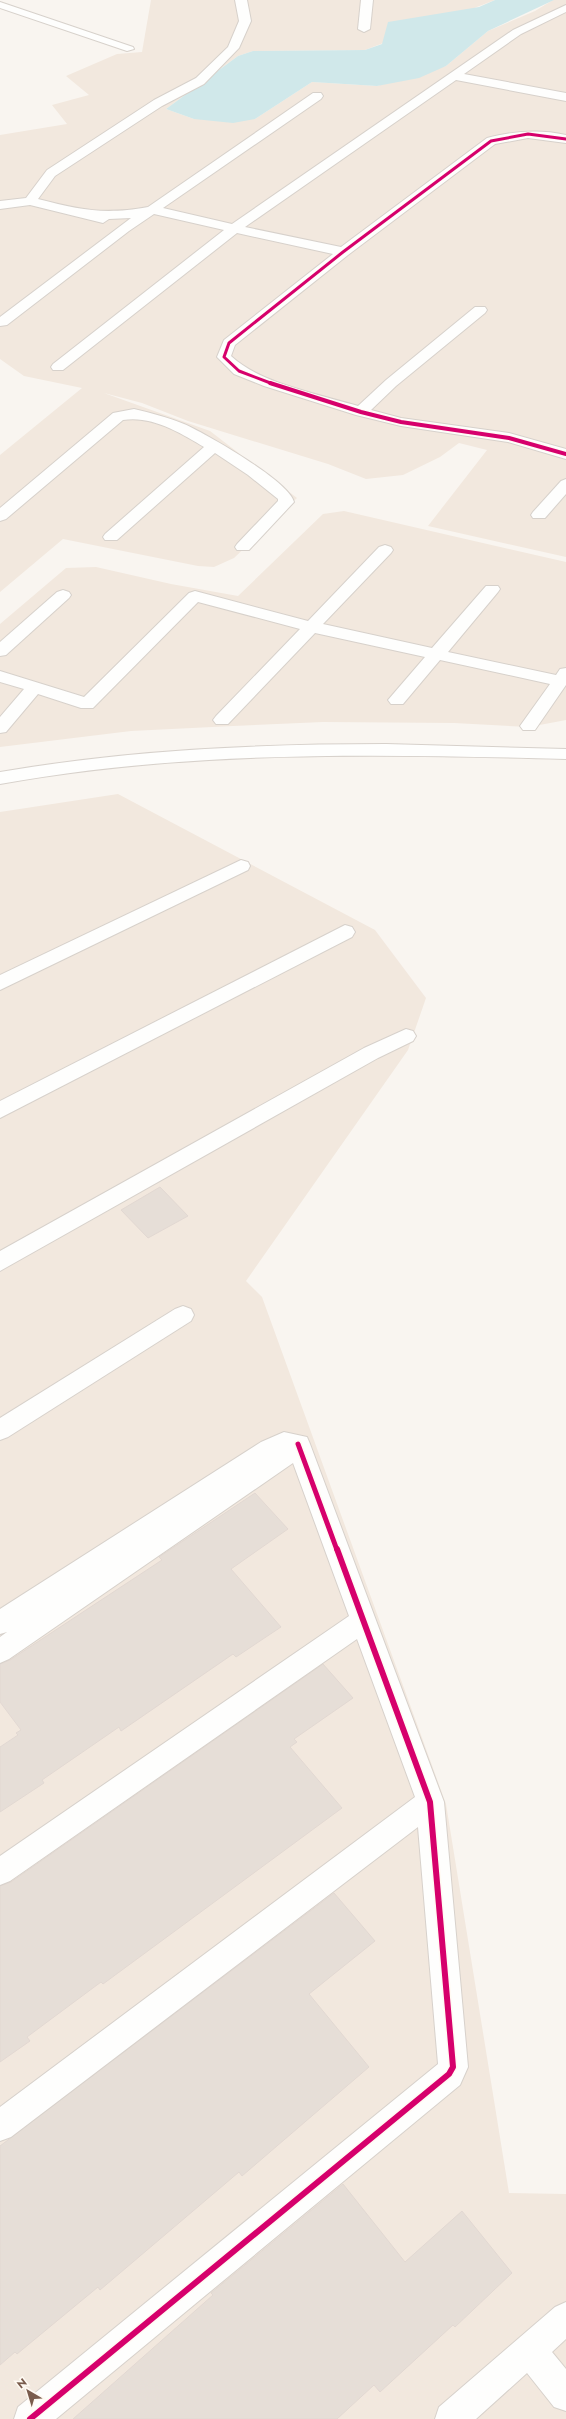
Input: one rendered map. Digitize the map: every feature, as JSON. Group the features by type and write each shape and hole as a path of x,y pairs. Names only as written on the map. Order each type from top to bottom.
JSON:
{"street":[{"path":"30,201 51,173 158,104 200,81 233,48 245,21 241,0"},
{"path":"364,29 366,0"},
{"path":"58,366 236,227 517,32 566,8"},
{"path":"459,73 566,90"},
{"path":"459,73 566,96"},
{"path":"2,322 124,228 317,96"},
{"path":"566,139 534,134 510,135 491,141 343,252 229,343 224,357 239,371 269,383 362,412 401,422 509,438 566,454"},
{"path":"0,205 30,201 90,215 124,228"},
{"path":"90,215 126,215 152,210 236,227 343,252"},
{"path":"362,412 391,383 480,310"},
{"path":"0,516 121,414 136,413 194,433 216,445 285,497 286,502 243,547"},
{"path":"111,537 216,445"},
{"path":"539,515 566,484"},
{"path":"222,720 385,550"},
{"path":"397,700 492,589"},
{"path":"0,651 63,595"},
{"path":"0,676 87,704 195,596 312,627 562,677 529,726"},
{"path":"0,728 35,687"},
{"path":"0,778 87,764 245,751 426,751 566,754"},
{"path":"0,983 241,866"},
{"path":"0,1110 345,932"},
{"path":"0,1262 364,1057 406,1036"},
{"path":"0,1430 183,1315"},
{"path":"0,1623 270,1449 284,1442 298,1444"},
{"path":"33,2418 449,2074 453,2067 454,2059 445,1995 430,1802 298,1444"},
{"path":"0,1651 291,1451 298,1444"},
{"path":"0,1872 364,1620"},
{"path":"0,2126 430,1802"},
{"path":"451,2419 566,2318"},
{"path":"530,2351 566,2395"}],"lane":[{"path":"0,5 130,49"}],"shaded area":[{"path":"151,0 495,0 365,50 253,51 238,56 166,109 194,119 255,119 312,82 377,86 446,66 488,31 535,11 553,0 566,0 566,557 428,526 487,450 459,443 440,457 403,475 366,479 328,464 188,421 142,403 104,393 210,431 297,498 234,558 214,567 198,566 63,539 0,592 0,455 82,388 24,376 0,359 0,135 67,124 52,105 89,95 66,76 117,54 142,52"},
{"path":"344,511 566,562 566,720 529,727 454,723 323,722 233,726 131,731 0,747 0,624 66,568 96,567 171,584 238,596 323,514"},
{"path":"118,794 375,930 426,998 408,1050 246,1281 262,1297 446,1804 509,2193 566,2194 566,2419 0,2419 0,812"}],"water":[{"path":"495,0 554,0 488,31 446,66 419,78 377,86 312,82 255,119 233,123 194,119 166,109 238,56 253,51 365,50 382,44 388,22 479,7"}],"building":[{"path":"160,1187 188,1216 148,1238 121,1210"},
{"path":"255,1493 288,1529 231,1569 281,1627 236,1657 233,1654 121,1731 119,1727 42,1780 44,1783 0,1812 0,1747 18,1735 16,1733 21,1730 0,1702 0,1664 10,1660 162,1560 159,1557"},
{"path":"323,1664 353,1698 294,1739 297,1742 290,1747 342,1808 103,1984 101,1982 27,2037 30,2041 0,2062 0,1886 11,1882"},
{"path":"334,1893 375,1941 309,1994 369,2067 242,2176 239,2172 100,2290 98,2287 17,2354 15,2352 0,2365 0,2146"},
{"path":"343,2184 405,2262 462,2211 512,2273 455,2327 453,2325 380,2392 374,2385 337,2419 73,2419 213,2295 211,2293"}],"cycle path":[{"path":"566,139 547,135 528,134 510,136 491,141 343,252 229,343 224,357 239,371 269,383 361,412 401,422 509,438 566,454"},
{"path":"30,2419 449,2074 453,2067 430,1802 298,1444"}]}
